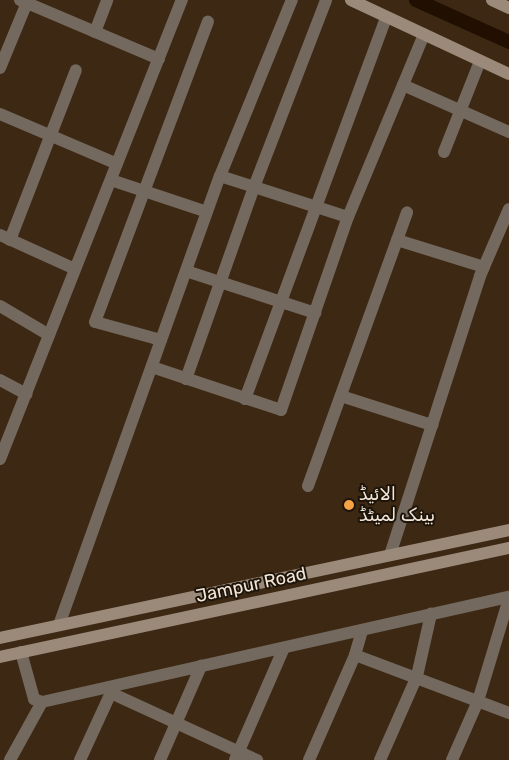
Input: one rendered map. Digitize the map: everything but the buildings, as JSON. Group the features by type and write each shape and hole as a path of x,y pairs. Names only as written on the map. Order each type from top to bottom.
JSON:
{"main road":[{"path":"351,0 509,74"},
{"path":"492,0 509,8"},
{"name":"Jampur Road","path":"0,638 509,530"},
{"name":"Jampur Road","path":"0,656 509,548"}],"street":[{"path":"95,32 107,0"},
{"path":"0,459 182,0"},
{"path":"59,625 220,176 292,0"},
{"path":"186,378 254,187 326,0"},
{"path":"0,68 25,1 159,58"},
{"path":"245,399 386,17"},
{"path":"161,340 95,322 208,22"},
{"path":"152,367 281,410 348,218 424,34"},
{"path":"444,152 480,60"},
{"path":"75,269 5,238 52,136 76,70"},
{"path":"403,85 509,132"},
{"path":"0,114 117,164"},
{"path":"220,176 348,218"},
{"path":"110,180 207,212"},
{"path":"390,555 484,267 509,209"},
{"path":"308,486 407,212"},
{"path":"397,240 484,267"},
{"path":"186,271 281,303 315,312"},
{"path":"0,306 49,335"},
{"path":"0,380 26,394"},
{"path":"341,396 432,425"},
{"path":"21,652 34,699 42,702 113,689 201,666 509,598 478,702 452,760"},
{"path":"380,760 417,676 431,614"},
{"path":"309,760 355,655 362,630"},
{"path":"236,756 284,648"},
{"path":"355,655 417,676 478,702 509,712"},
{"path":"160,760 201,666"},
{"path":"113,689 177,722 236,756 257,760"},
{"path":"80,760 113,689"},
{"path":"10,760 42,702"}],"waterway":[{"path":"416,0 509,42"}],"place":[{"name":"الائیڈ بینک لمیٹڈ","path":"349,505"}]}
